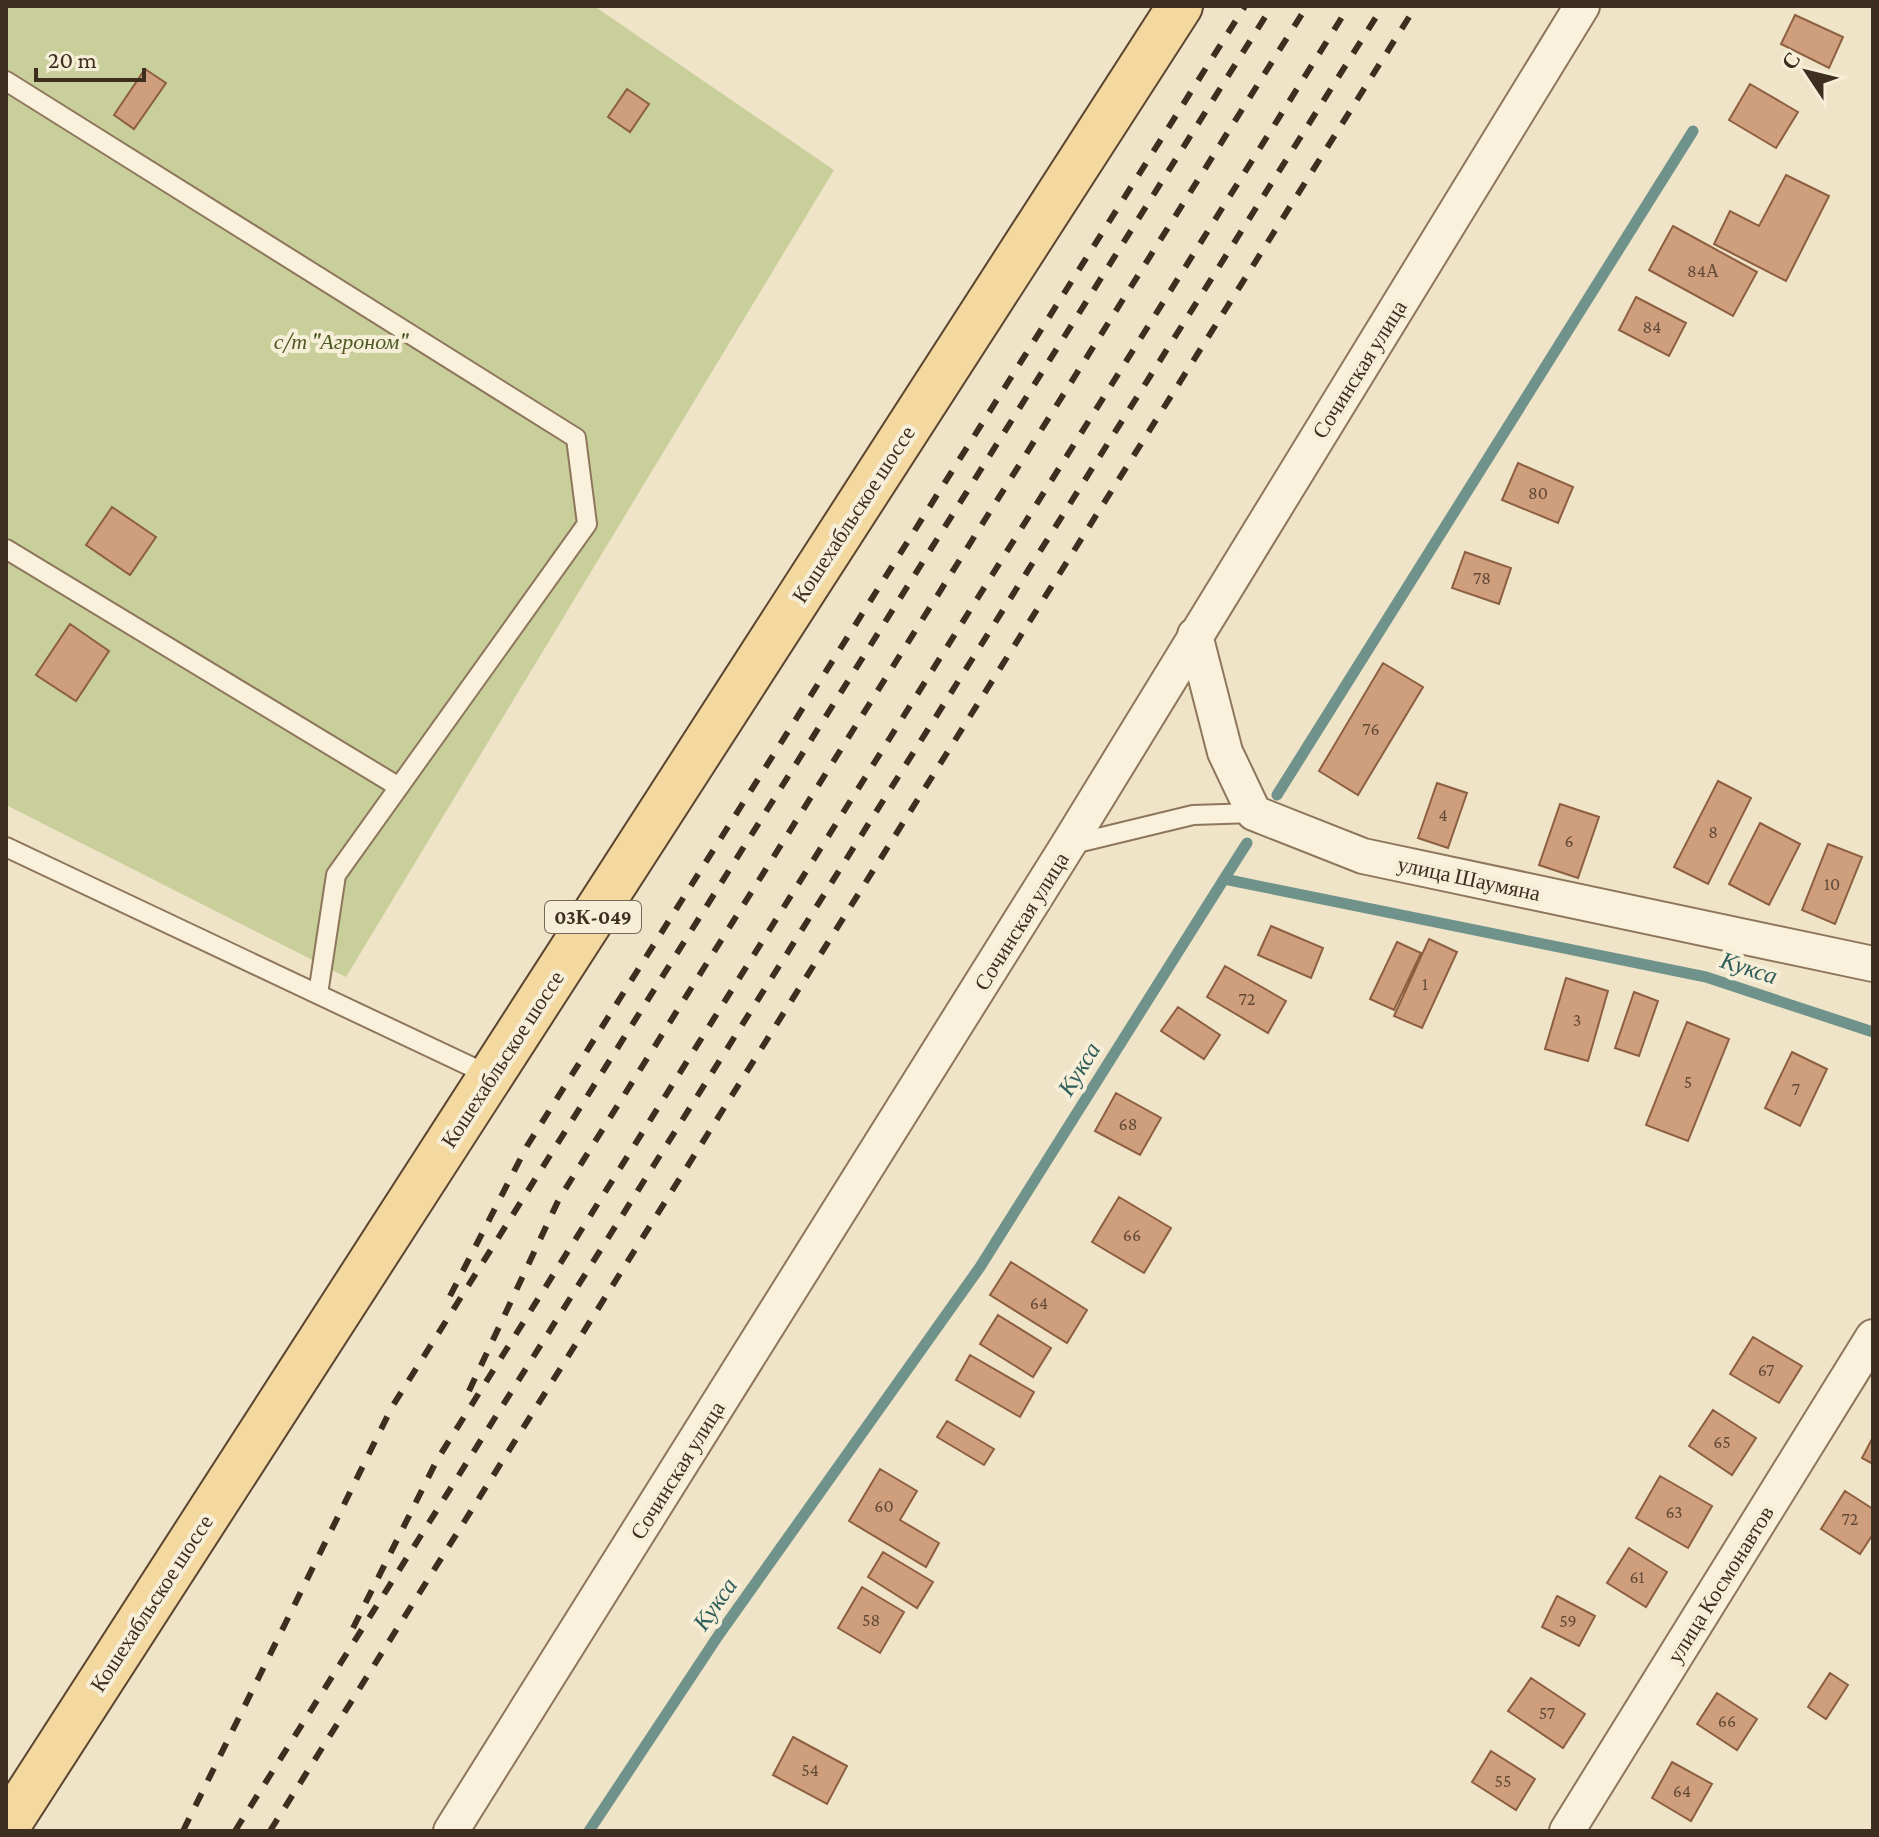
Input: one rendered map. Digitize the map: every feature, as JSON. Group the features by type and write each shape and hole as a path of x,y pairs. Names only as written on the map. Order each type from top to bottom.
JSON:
{"main road":[{"name":"Кошехабльское шоссе","path":"6,1828 1180,6"}],"street":[{"name":"Сочинская улица","path":"451,1831 1068,845 1582,6"},
{"path":"1195,635 1225,752 1254,813"},
{"name":"улица Шаумяна","path":"1254,813 1363,856 1873,964"},
{"name":"улица Космонавтов","path":"1567,1831 1873,1337"}],"lane":[{"path":"6,81 576,438 587,524 336,875 318,994"},
{"path":"6,549 399,787"},
{"path":"1068,845 1193,815 1254,813"},
{"path":"6,847 491,1076"}],"green space":[{"name":"с/т \"Агроном\"","path":"6,6 594,6 834,170 346,977 6,805"}],"building":[{"path":"1795,15 1843,37 1829,68 1781,44"},
{"path":"145,69 166,83 134,129 114,115"},
{"path":"1750,84 1798,112 1776,148 1729,120"},
{"path":"627,89 649,104 630,132 608,117"},
{"path":"1786,175 1829,196 1786,281 1714,244 1730,211 1759,226"},
{"path":"1673,226 1757,272 1733,316 1649,270"},
{"path":"1636,297 1686,323 1669,356 1619,330"},
{"path":"1518,463 1573,487 1558,523 1502,500"},
{"path":"112,507 156,537 130,575 86,545"},
{"path":"1465,552 1511,568 1499,604 1452,588"},
{"path":"70,624 109,651 76,701 36,675"},
{"path":"1383,663 1423,687 1358,795 1319,771"},
{"path":"1718,781 1751,798 1708,884 1674,867"},
{"path":"1437,783 1467,793 1448,848 1418,838"},
{"path":"1560,804 1599,817 1578,878 1539,865"},
{"path":"1760,823 1800,844 1769,905 1729,884"},
{"path":"1828,844 1862,857 1835,924 1802,910"},
{"path":"1271,926 1323,948 1311,978 1258,955"},
{"path":"1429,939 1457,952 1422,1028 1394,1016"},
{"path":"1397,942 1421,953 1394,1010 1370,999"},
{"path":"1225,966 1286,1001 1268,1033 1207,997"},
{"path":"1566,978 1608,991 1588,1061 1545,1049"},
{"path":"1634,992 1658,1001 1639,1056 1615,1048"},
{"path":"1178,1007 1220,1035 1204,1059 1161,1031"},
{"path":"1687,1022 1729,1039 1688,1141 1646,1125"},
{"path":"1792,1052 1827,1069 1800,1126 1765,1108"},
{"path":"1116,1093 1161,1118 1140,1155 1095,1131"},
{"path":"1119,1197 1171,1228 1144,1273 1092,1242"},
{"path":"1011,1262 1087,1310 1067,1343 990,1295"},
{"path":"998,1315 1051,1348 1033,1377 980,1344"},
{"path":"1753,1337 1802,1366 1779,1403 1730,1374"},
{"path":"970,1355 1034,1392 1020,1417 956,1380"},
{"path":"1713,1410 1756,1438 1732,1475 1689,1446"},
{"path":"947,1421 994,1449 984,1465 937,1437"},
{"path":"1873,1437 1873,1464 1862,1458"},
{"path":"880,1469 917,1491 900,1520 939,1543 926,1567 849,1521"},
{"path":"1660,1476 1712,1506 1688,1548 1636,1518"},
{"path":"1845,1491 1873,1509 1873,1534 1860,1554 1821,1529"},
{"path":"1629,1548 1667,1572 1646,1607 1607,1583"},
{"path":"883,1552 933,1582 917,1608 868,1577"},
{"path":"862,1587 904,1612 880,1653 838,1628"},
{"path":"1557,1596 1595,1616 1579,1646 1542,1627"},
{"path":"1830,1673 1848,1685 1826,1719 1808,1707"},
{"path":"1531,1678 1585,1714 1563,1748 1508,1711"},
{"path":"1717,1693 1757,1719 1737,1750 1697,1724"},
{"path":"793,1737 847,1766 827,1804 773,1775"},
{"path":"1491,1751 1535,1779 1516,1810 1472,1782"},
{"path":"1672,1762 1712,1784 1691,1821 1652,1798"}],"waterway":[{"path":"1277,795 1693,131"},
{"path":"1224,879 1247,843"},
{"name":"Кукса","path":"589,1831 718,1636 980,1267 1224,879 1706,977 1873,1032"}],"railway":[{"path":"450,1296 527,1146 1245,6"},
{"path":"183,1831 392,1407 1272,6"},
{"path":"469,1391 559,1199 1307,6"},
{"path":"353,1628 437,1460 1349,6"},
{"path":"235,1831 1383,6"},
{"path":"270,1831 1416,6"}]}
